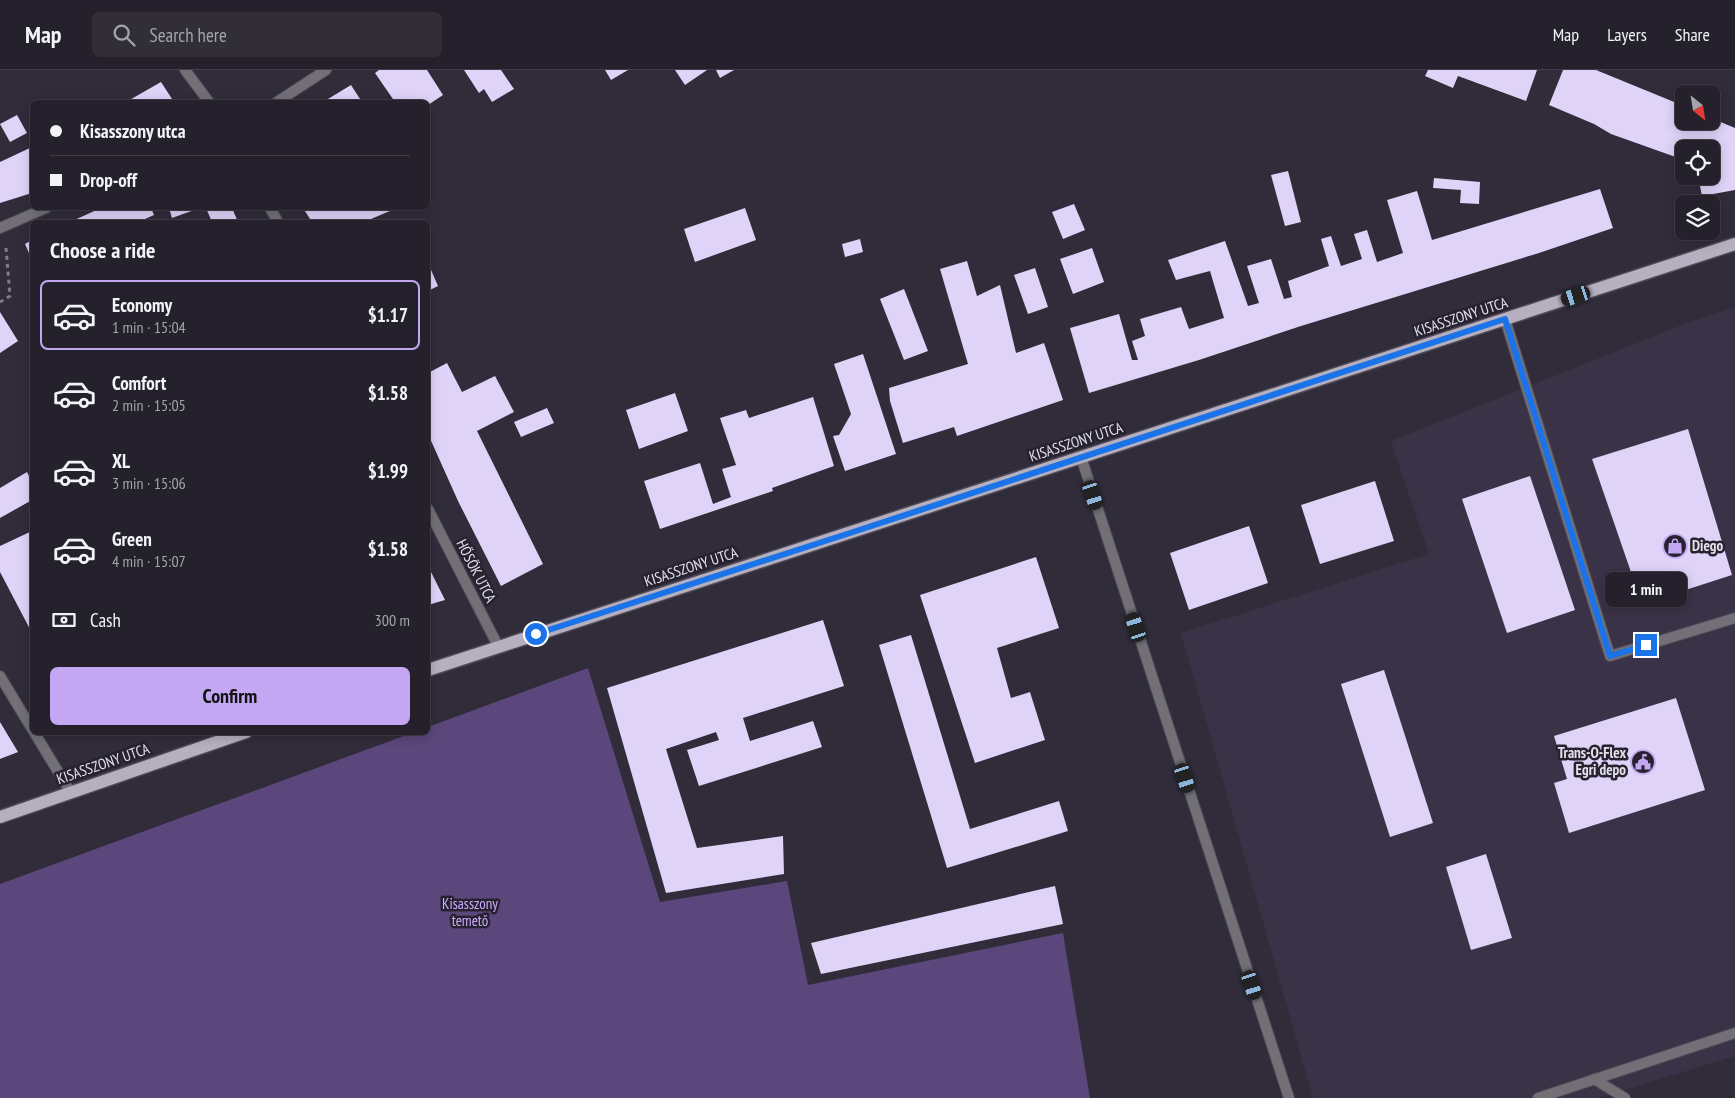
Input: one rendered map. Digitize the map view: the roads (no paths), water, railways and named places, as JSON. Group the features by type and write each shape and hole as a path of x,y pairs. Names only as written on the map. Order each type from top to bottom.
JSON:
{"main road":[{"name":"KISASSZONY UTCA","path":"430,669 1735,244"},
{"name":"KISASSZONY UTCA","path":"0,817 237,735"}],"street":[{"path":"185,70 208,100"},
{"path":"280,100 326,70"},
{"path":"2,227 41,210"},
{"path":"1505,319 1610,656 1735,618"},
{"path":"1081,457 1289,1098"},
{"name":"HŐSÖK UTCA","path":"430,513 498,646"},
{"path":"0,676 30,726"},
{"path":"35,735 71,793"},
{"path":"1538,1098 1735,1033"},
{"path":"1594,1079 1625,1098"}],"place":[{"name":"Diego","path":"1675,546"},
{"name":"Trans-O-Flex Egri depo","path":"1643,762"}],"park label":[{"name":"Kisasszony temető","path":"470,912"}]}
